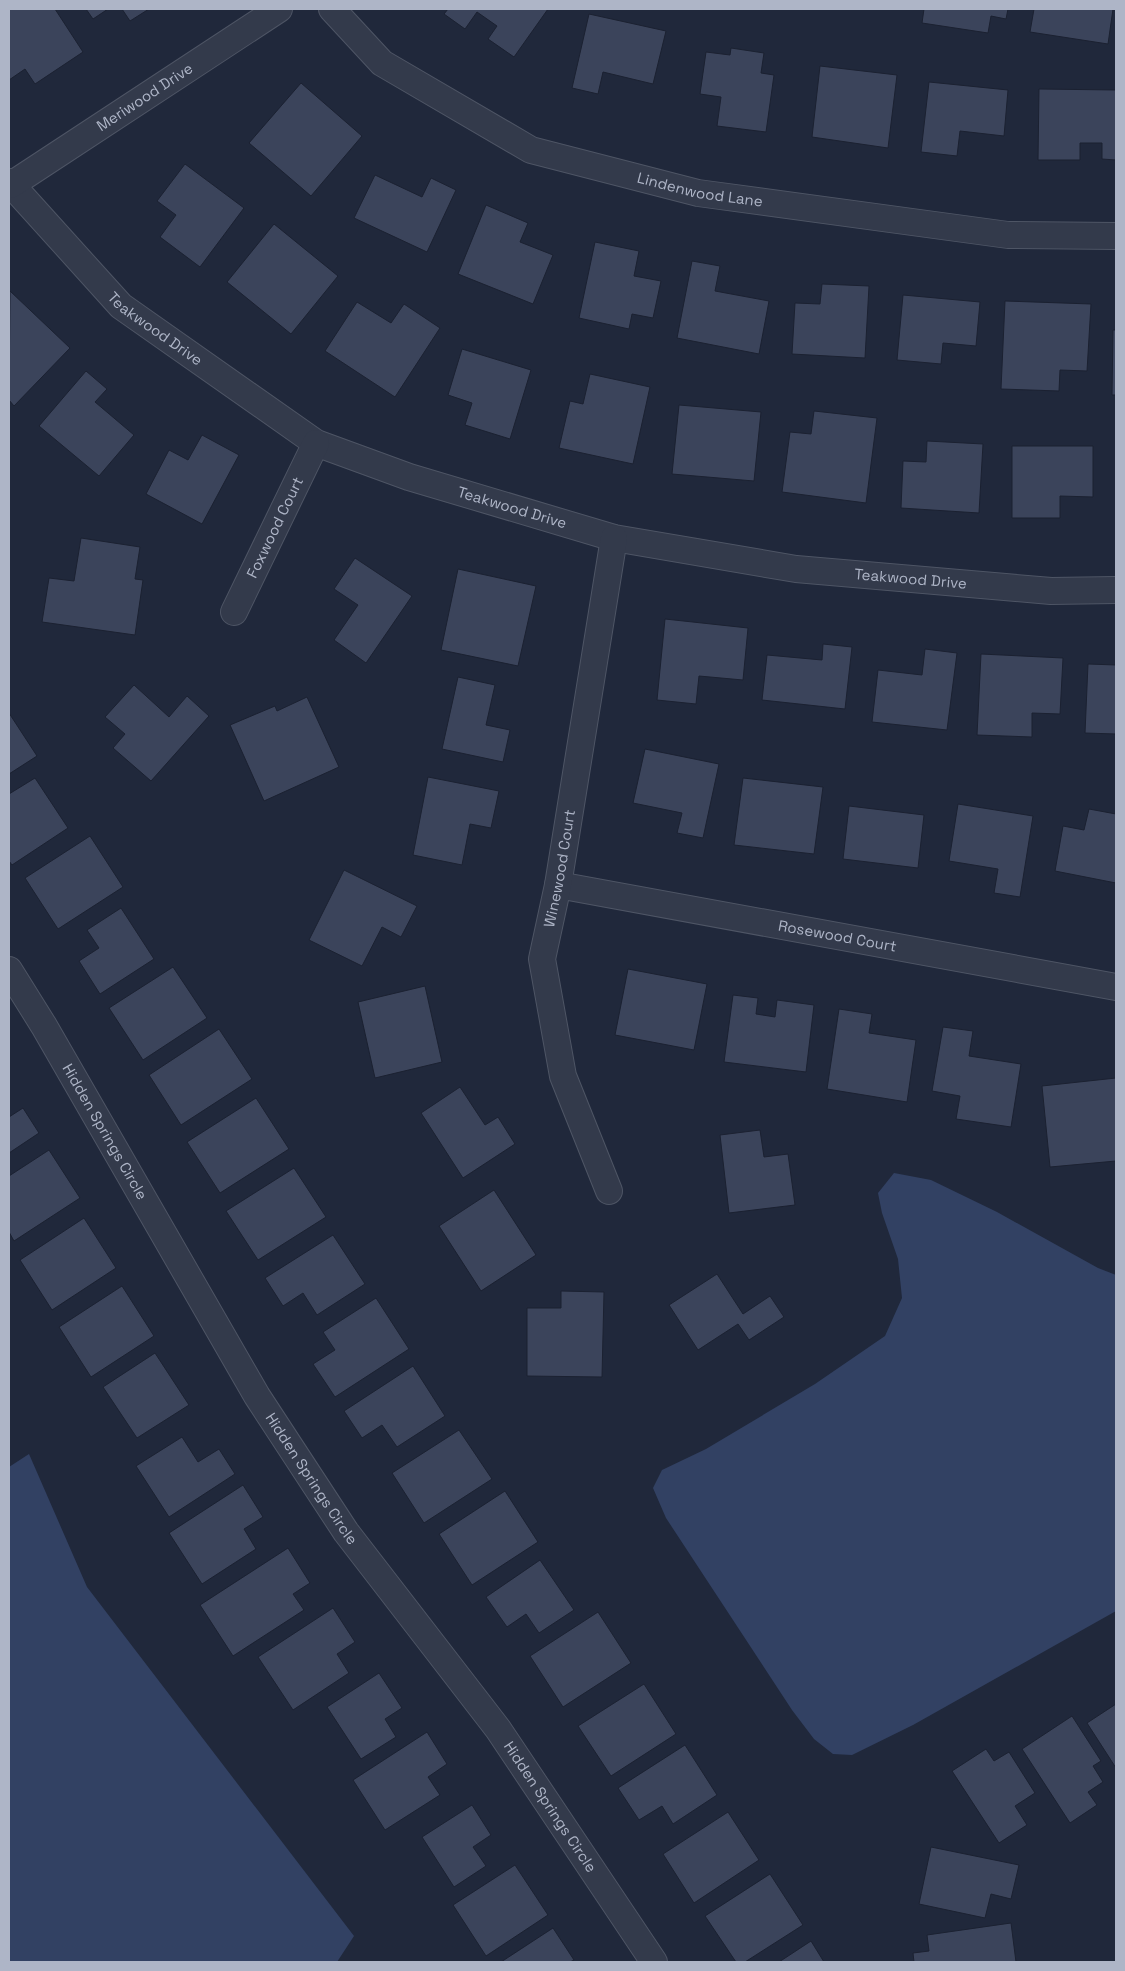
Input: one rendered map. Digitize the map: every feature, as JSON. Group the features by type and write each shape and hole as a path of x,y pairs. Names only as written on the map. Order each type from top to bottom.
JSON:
{"street":[{"name":"Meriwood Drive","path":"10,184 278,9"},
{"name":"Lindenwood Lane","path":"332,9 382,62 531,150 698,194 1008,235 1116,236"},
{"name":"Teakwood Drive","path":"10,184 121,306 316,443 409,478 614,538 796,569 1051,591 1116,590"},
{"name":"Foxwood Court","path":"234,612 316,443"},
{"name":"Winewood Court","path":"609,1191 563,1076 542,959 558,885 614,538"},
{"name":"Rosewood Court","path":"558,885 1116,987"},
{"name":"Hidden Springs Circle","path":"9,970 44,1026 258,1396 346,1532 498,1729 654,1962"}],"water":[{"path":"894,1173 931,1180 997,1212 1098,1268 1116,1275 1116,1611 913,1725 852,1755 833,1754 814,1739 792,1710 666,1518 653,1488 662,1470 706,1449 815,1384 885,1336 902,1298 898,1259 882,1213 878,1193"},
{"path":"29,1454 87,1587 354,1936 337,1962 9,1962 9,1467"}],"building":[{"path":"9,9 55,9 83,52 35,84 25,69 9,80"},
{"path":"86,9 108,9 93,19"},
{"path":"122,9 149,9 130,21"},
{"path":"448,9 548,9 514,57 488,39 497,26 477,12 465,29 444,14"},
{"path":"924,9 1008,9 1006,19 991,16 988,33 922,23"},
{"path":"1034,9 1113,9 1108,44 1030,32"},
{"path":"589,14 666,31 653,84 603,72 598,94 572,88"},
{"path":"731,48 764,53 761,73 774,75 766,132 717,126 721,97 700,94 706,52 730,55"},
{"path":"820,66 897,75 888,148 812,137"},
{"path":"929,82 1008,90 1004,136 960,131 957,156 921,152"},
{"path":"301,83 362,136 311,196 249,143"},
{"path":"1039,89 1116,90 1116,160 1102,159 1102,143 1080,143 1080,160 1038,160"},
{"path":"185,164 244,208 200,267 160,237 176,215 157,201"},
{"path":"375,175 422,197 431,178 456,190 427,252 354,218"},
{"path":"486,205 528,223 520,242 553,255 533,304 458,274"},
{"path":"274,224 338,276 291,334 227,282"},
{"path":"595,242 639,251 634,276 661,281 653,318 632,314 629,329 579,318"},
{"path":"692,261 720,266 715,291 769,301 759,354 677,338"},
{"path":"822,284 869,286 865,358 792,354 795,303 820,304"},
{"path":"10,291 70,348 14,406 9,400"},
{"path":"903,295 980,302 976,346 943,343 941,364 897,360"},
{"path":"1005,301 1091,304 1087,371 1060,370 1059,391 1001,389"},
{"path":"357,302 391,323 404,304 440,328 395,397 325,351"},
{"path":"1113,330 1116,330 1116,395 1112,395"},
{"path":"462,349 531,370 510,439 465,425 472,403 448,395"},
{"path":"86,371 107,389 95,402 134,435 99,476 39,426"},
{"path":"590,374 650,387 633,464 559,448 570,401 583,404"},
{"path":"679,405 761,412 754,481 672,474"},
{"path":"814,411 877,418 866,503 782,492 790,432 811,434"},
{"path":"202,435 239,455 202,524 146,494 169,450 188,460"},
{"path":"927,441 983,444 979,513 901,508 903,461 926,462"},
{"path":"1012,446 1093,446 1093,497 1060,496 1060,518 1012,518"},
{"path":"81,538 140,547 135,579 143,580 135,635 42,622 49,578 74,581"},
{"path":"355,558 412,596 366,663 334,640 358,605 334,589"},
{"path":"458,569 536,586 518,666 441,650"},
{"path":"665,619 748,628 743,680 699,676 696,704 657,700"},
{"path":"823,644 852,647 845,709 762,700 767,655 822,660"},
{"path":"925,649 957,653 947,730 872,722 878,670 922,675"},
{"path":"981,654 1063,658 1060,714 1032,713 1032,737 977,735"},
{"path":"1088,664 1116,665 1116,734 1085,733"},
{"path":"458,677 495,685 486,725 510,730 503,762 442,749"},
{"path":"134,685 169,717 187,696 209,716 151,781 113,748 125,734 105,717"},
{"path":"307,697 339,767 264,801 230,725 275,706 277,711"},
{"path":"9,713 37,756 9,774"},
{"path":"645,749 719,764 703,838 677,833 682,813 633,803"},
{"path":"428,777 499,791 491,828 470,824 462,865 413,855"},
{"path":"35,778 68,828 12,865 9,861 9,794"},
{"path":"743,778 823,787 814,854 734,845"},
{"path":"958,804 1033,816 1020,897 994,893 998,869 949,861"},
{"path":"849,806 924,815 918,868 843,859"},
{"path":"1089,809 1116,814 1116,883 1055,871 1063,826 1084,830"},
{"path":"90,836 123,887 58,929 25,878"},
{"path":"344,870 417,906 401,937 382,927 362,966 309,940"},
{"path":"121,908 154,959 100,994 79,961 99,948 87,930"},
{"path":"173,967 207,1018 143,1060 109,1008"},
{"path":"628,969 707,984 694,1050 615,1035"},
{"path":"425,986 442,1062 375,1078 358,1002"},
{"path":"733,995 758,998 756,1014 775,1017 777,1000 814,1005 806,1072 724,1062"},
{"path":"839,1009 872,1014 869,1033 916,1040 907,1102 827,1089"},
{"path":"943,1027 973,1031 969,1056 1021,1064 1011,1127 956,1119 960,1096 932,1091"},
{"path":"219,1029 252,1079 181,1125 149,1075"},
{"path":"1116,1078 1116,1161 1050,1167 1042,1086"},
{"path":"460,1087 485,1125 498,1117 515,1144 463,1178 421,1113"},
{"path":"256,1098 289,1149 220,1193 187,1142"},
{"path":"23,1108 39,1133 9,1153 9,1117"},
{"path":"760,1130 764,1157 788,1154 795,1205 729,1213 720,1135"},
{"path":"49,1150 80,1198 14,1241 9,1232 9,1176"},
{"path":"294,1168 326,1217 258,1260 226,1211"},
{"path":"494,1190 536,1255 481,1291 439,1226"},
{"path":"84,1218 116,1268 52,1310 20,1260"},
{"path":"333,1235 365,1284 317,1315 303,1293 283,1306 265,1278"},
{"path":"717,1274 743,1314 770,1296 784,1317 749,1340 738,1324 698,1350 669,1305"},
{"path":"122,1286 154,1336 91,1377 59,1327"},
{"path":"561,1291 604,1292 602,1377 527,1376 527,1308 561,1308"},
{"path":"376,1298 409,1349 335,1397 313,1364 335,1350 323,1332"},
{"path":"155,1353 189,1405 137,1438 103,1387"},
{"path":"413,1366 445,1416 397,1447 382,1425 362,1438 344,1411"},
{"path":"459,1430 492,1479 424,1523 392,1473"},
{"path":"182,1437 198,1462 219,1449 235,1474 169,1517 136,1466"},
{"path":"243,1485 263,1517 244,1529 256,1549 202,1584 169,1533"},
{"path":"505,1491 538,1542 472,1585 439,1534"},
{"path":"288,1548 310,1583 293,1594 304,1610 233,1656 200,1605"},
{"path":"540,1560 574,1610 539,1633 526,1614 507,1627 486,1597"},
{"path":"333,1608 355,1642 337,1654 349,1673 293,1710 258,1657"},
{"path":"598,1612 631,1663 563,1707 530,1656"},
{"path":"379,1673 402,1708 385,1719 396,1737 361,1759 327,1707"},
{"path":"644,1684 676,1734 611,1776 578,1726"},
{"path":"1116,1704 1116,1768 1087,1723"},
{"path":"1072,1716 1101,1761 1093,1766 1103,1782 1088,1792 1097,1805 1070,1823 1022,1749"},
{"path":"427,1732 447,1764 428,1777 440,1795 385,1830 353,1780"},
{"path":"685,1745 717,1795 673,1824 662,1806 639,1820 618,1788"},
{"path":"986,1749 994,1761 1009,1752 1035,1793 1015,1806 1027,1825 999,1843 952,1771"},
{"path":"472,1805 491,1835 473,1847 486,1866 454,1887 422,1837"},
{"path":"728,1812 759,1860 694,1903 663,1854"},
{"path":"931,1847 1019,1865 1011,1899 991,1894 985,1918 919,1904"},
{"path":"515,1865 548,1915 486,1956 453,1905"},
{"path":"770,1874 803,1925 745,1962 736,1962 705,1916"},
{"path":"1011,1923 1016,1962 914,1962 913,1953 929,1951 927,1935"},
{"path":"553,1928 574,1960 570,1962 501,1962"},
{"path":"811,1941 824,1962 779,1962"}]}
